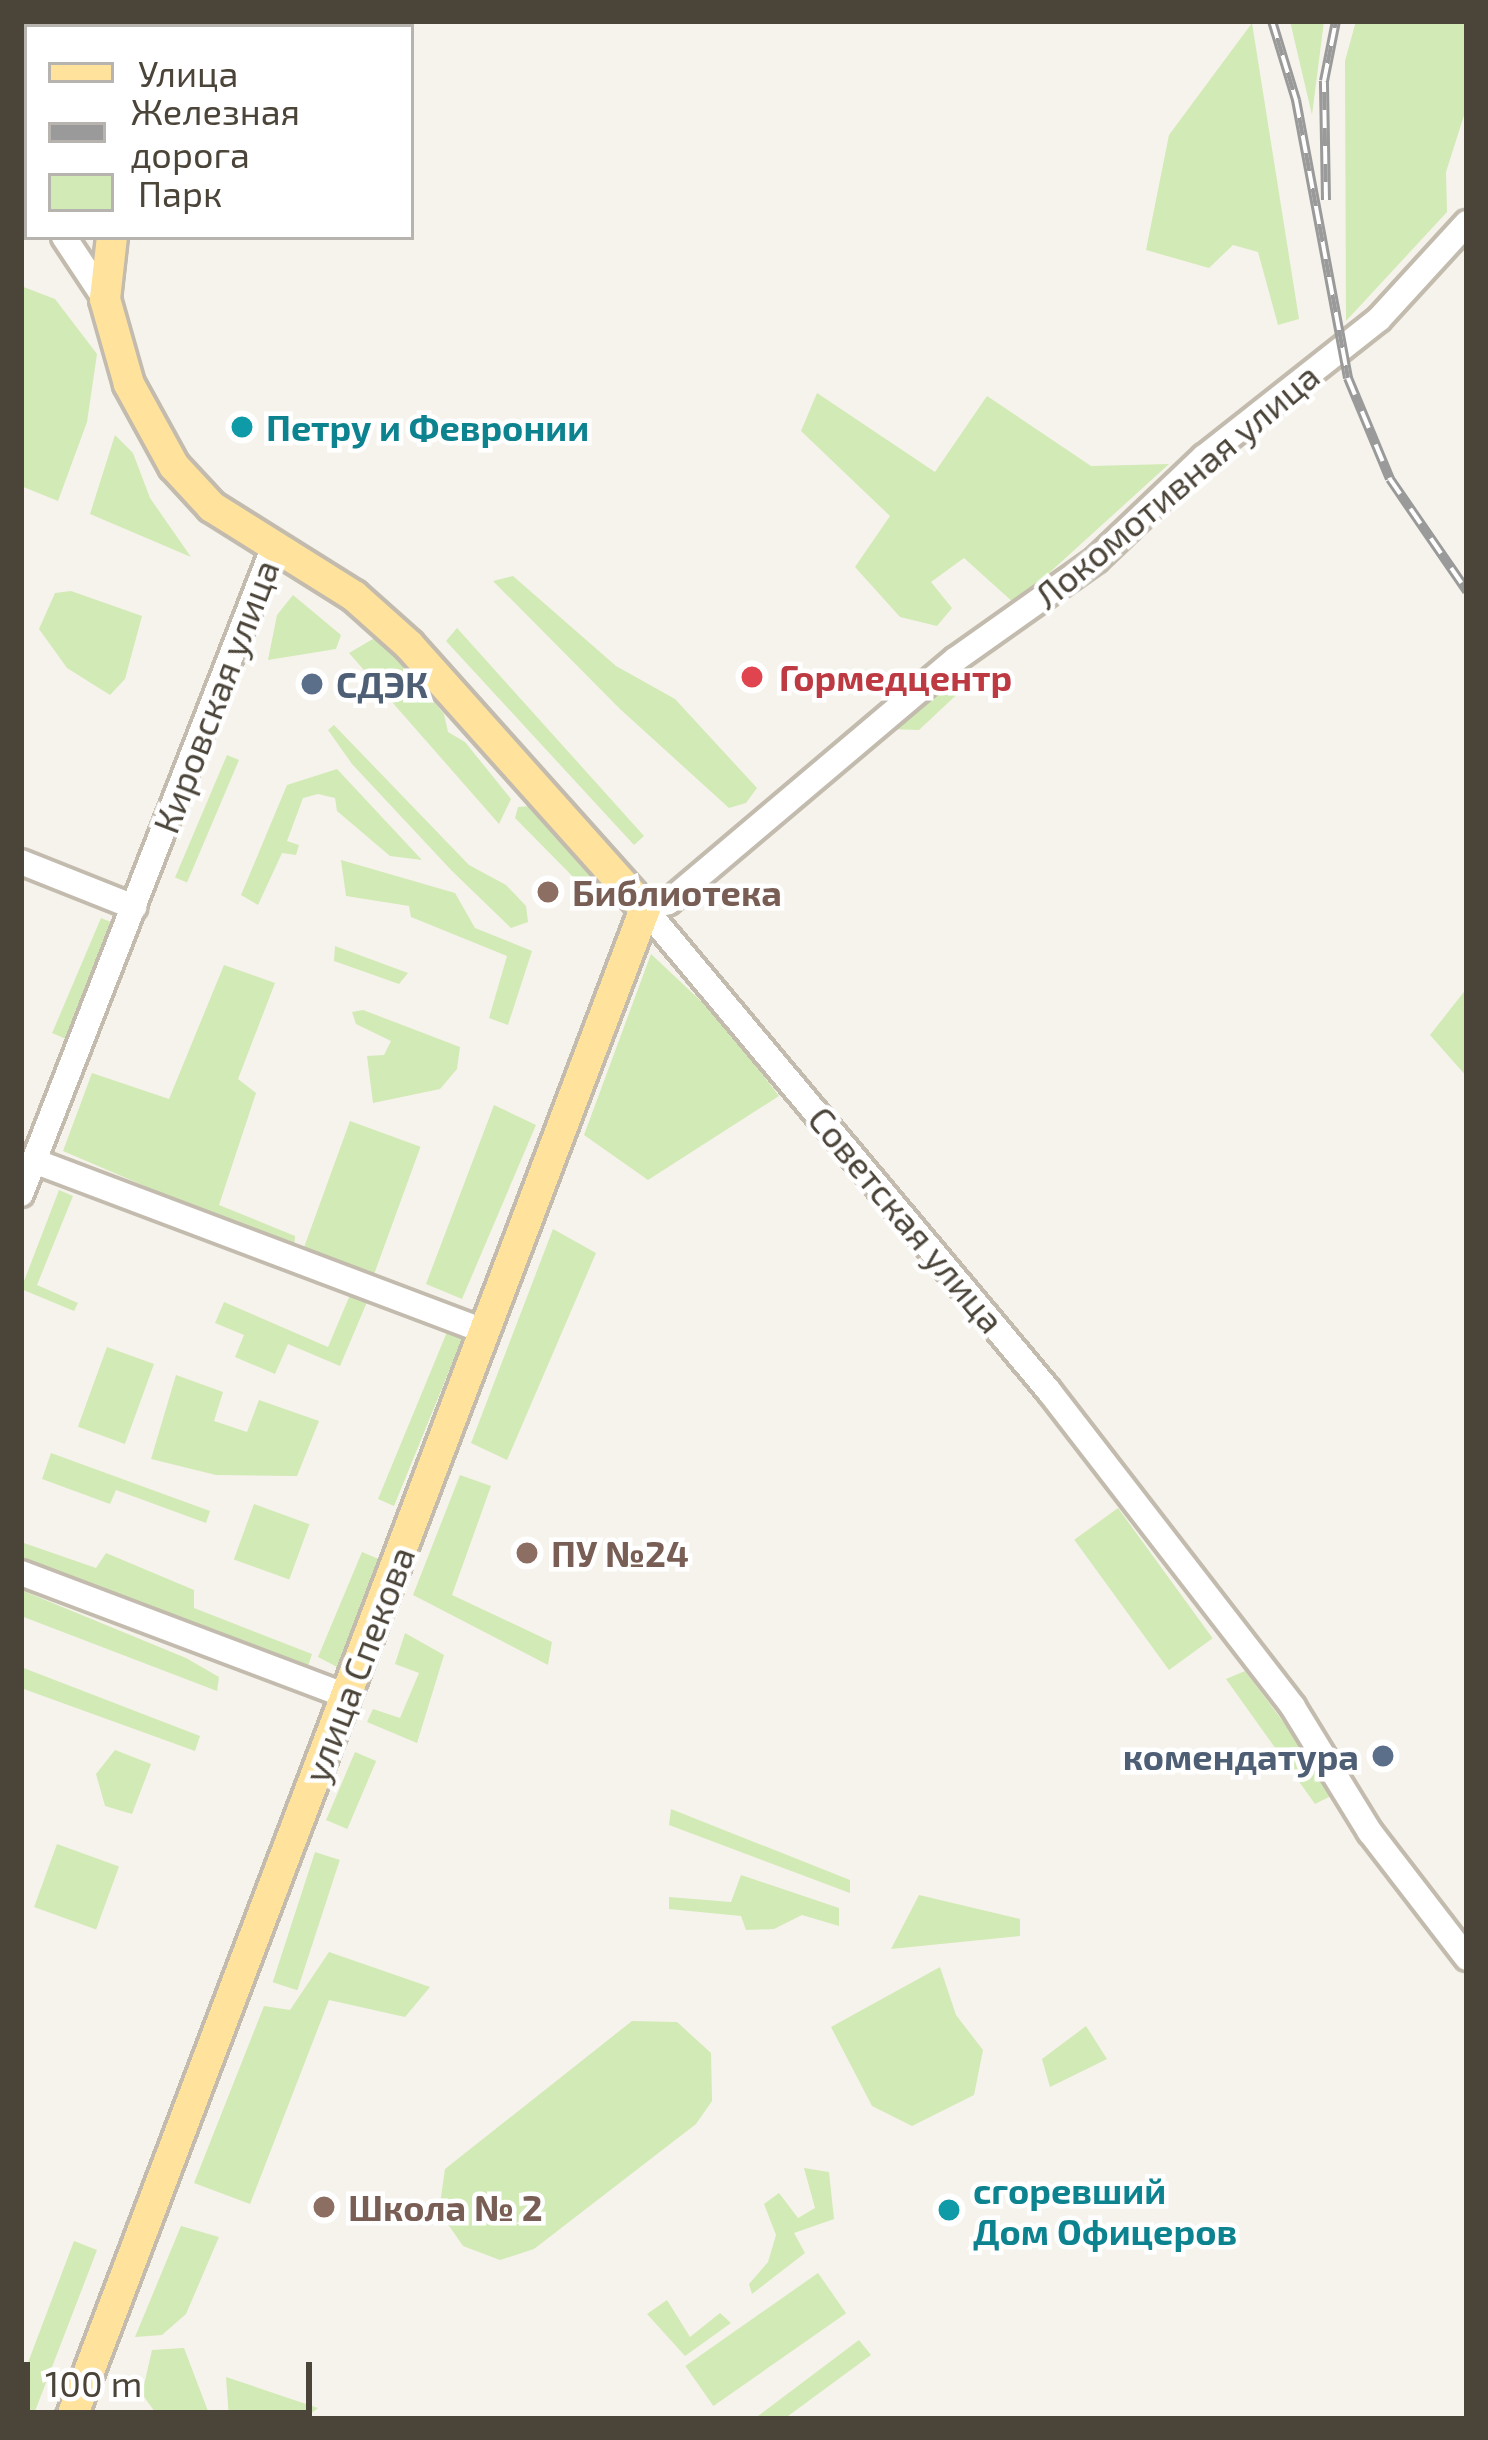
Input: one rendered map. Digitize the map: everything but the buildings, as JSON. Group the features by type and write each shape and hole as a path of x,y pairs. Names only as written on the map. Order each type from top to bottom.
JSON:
{"main road":[{"name":"Кировская улица","path":"112,240 105,299 130,384 174,466 212,507 274,546"},
{"name":"Советская улица","path":"274,546 354,596 409,645 645,909"},
{"name":"улица Спекова","path":"71,2419 645,909"}],"street":[{"name":"Локомотивная улица","path":"645,909 668,902 938,674 1096,560 1204,457 1379,319 1467,223"},
{"path":"66,240 105,299"},
{"name":"Кировская улица","path":"21,1194 274,546"},
{"path":"21,862 134,907"},
{"name":"Советская улица","path":"645,909 1049,1391 1293,1707 1370,1832 1467,1958"},
{"path":"34,1161 485,1331"},
{"path":"21,1573 346,1696"}],"green space":[{"path":"1290,21 1324,21 1312,115"},
{"path":"1356,21 1467,21 1467,106 1446,172 1447,212 1346,321 1345,61"},
{"path":"1252,23 1299,319 1278,325 1258,252 1233,245 1209,268 1146,250 1169,135"},
{"path":"21,286 55,299 97,354 87,422 58,501 21,486"},
{"path":"817,393 935,472 987,396 1091,466 1169,464 1015,604 964,558 931,582 952,608 937,626 900,617 855,567 890,516 801,431"},
{"path":"115,435 133,453 150,498 191,557 90,514"},
{"path":"513,576 616,666 675,699 757,788 746,803 729,808 620,709 493,581"},
{"path":"71,591 142,616 125,679 110,695 67,668 39,629 55,593"},
{"path":"293,595 341,635 336,649 268,660 277,615"},
{"path":"457,628 644,836 634,845 446,641"},
{"path":"378,636 444,714 448,732 465,742 511,799 499,824 349,653"},
{"path":"967,670 967,685 919,730 890,729"},
{"path":"334,725 469,865 506,885 526,906 528,922 511,928 452,871 352,764 328,730"},
{"path":"227,755 239,760 187,883 175,877"},
{"path":"337,769 422,860 390,856 337,811 335,798 318,794 303,798 287,841 299,845 296,855 282,853 258,905 241,895 287,785"},
{"path":"530,806 597,876 598,886 588,892 515,818 518,807"},
{"path":"341,860 455,893 475,928 532,951 508,1025 489,1018 507,956 411,917 409,906 346,896"},
{"path":"101,918 115,924 66,1039 52,1033"},
{"path":"335,946 408,973 399,984 334,961"},
{"path":"651,954 722,1021 779,1096 648,1180 584,1135"},
{"path":"224,965 275,983 238,1079 256,1093 219,1205 295,1236 294,1250 63,1151 92,1073 169,1099"},
{"path":"1467,988 1467,1077 1430,1035"},
{"path":"363,1010 460,1047 457,1069 440,1089 373,1103 367,1056 384,1055 391,1041 356,1024 352,1012"},
{"path":"494,1105 536,1125 462,1299 426,1284"},
{"path":"350,1121 420,1147 374,1275 303,1250"},
{"path":"59,1190 73,1196 37,1285 78,1303 74,1311 21,1289"},
{"path":"553,1229 596,1253 507,1460 471,1443"},
{"path":"350,1295 367,1302 340,1366 288,1344 275,1374 235,1357 244,1335 215,1323 224,1302 328,1347"},
{"path":"394,1302 465,1332 394,1506 378,1499 447,1332 391,1309"},
{"path":"107,1347 154,1364 125,1444 78,1427"},
{"path":"176,1375 223,1392 214,1421 247,1432 259,1400 319,1421 297,1476 216,1475 151,1459"},
{"path":"51,1453 210,1511 206,1523 116,1490 110,1504 42,1479"},
{"path":"460,1475 491,1486 452,1595 552,1642 548,1665 413,1595"},
{"path":"254,1504 309,1524 289,1580 234,1559"},
{"path":"1118,1508 1213,1638 1169,1670 1074,1540"},
{"path":"21,1542 96,1568 106,1553 194,1590 194,1608 312,1654 307,1669 21,1558"},
{"path":"362,1552 381,1560 339,1668 318,1657"},
{"path":"21,1590 186,1658 219,1677 217,1691 21,1616"},
{"path":"405,1633 444,1655 417,1743 367,1722 373,1709 400,1718 419,1673 395,1664"},
{"path":"21,1667 200,1736 195,1751 21,1688"},
{"path":"1245,1671 1337,1793 1315,1804 1226,1679"},
{"path":"115,1750 151,1764 132,1814 105,1806 96,1774"},
{"path":"355,1752 376,1761 347,1829 326,1820"},
{"path":"671,1809 850,1880 850,1893 669,1825"},
{"path":"57,1844 119,1867 96,1930 34,1907"},
{"path":"315,1852 340,1860 297,1990 273,1982"},
{"path":"741,1875 839,1908 839,1926 802,1915 774,1929 746,1930 741,1916 669,1909 669,1897 731,1902"},
{"path":"919,1895 1020,1919 1020,1936 891,1949"},
{"path":"329,1952 430,1987 405,2017 329,2000 250,2204 194,2183 264,2006 290,2010"},
{"path":"940,1967 956,2015 983,2050 974,2095 912,2126 872,2106 831,2027"},
{"path":"632,2021 677,2022 711,2053 712,2101 696,2124 534,2249 500,2260 463,2246 439,2211 445,2169"},
{"path":"1086,2026 1107,2059 1050,2087 1042,2059"},
{"path":"804,2168 829,2172 834,2219 794,2233 805,2253 752,2294 749,2284 768,2262 776,2235 764,2204 779,2193 798,2218 815,2208"},
{"path":"181,2226 219,2237 186,2314 162,2335 135,2337"},
{"path":"74,2241 97,2250 32,2419 21,2419 21,2381"},
{"path":"818,2273 846,2313 713,2406 685,2366"},
{"path":"667,2300 690,2337 720,2313 731,2323 685,2356 647,2314"},
{"path":"859,2340 871,2355 784,2419 754,2419"},
{"path":"184,2348 211,2419 160,2419 142,2394 152,2350"},
{"path":"226,2377 318,2408 304,2419 229,2419"}],"railway":[{"path":"1272,21 1296,100 1348,378 1390,479 1467,591"},
{"path":"1326,200 1324,81 1336,21"}],"place":[{"name":"Петру и Февронии","path":"242,427"},
{"name":"Гормедцентр","path":"752,677"},
{"name":"СДЭК","path":"312,684"},
{"name":"Библиотека","path":"548,892"},
{"name":"ПУ №24","path":"527,1553"},
{"name":"комендатура","path":"1383,1756"},
{"name":"Школа № 2","path":"324,2207"},
{"name":"сгоревший Дом Офицеров","path":"949,2210"}]}
